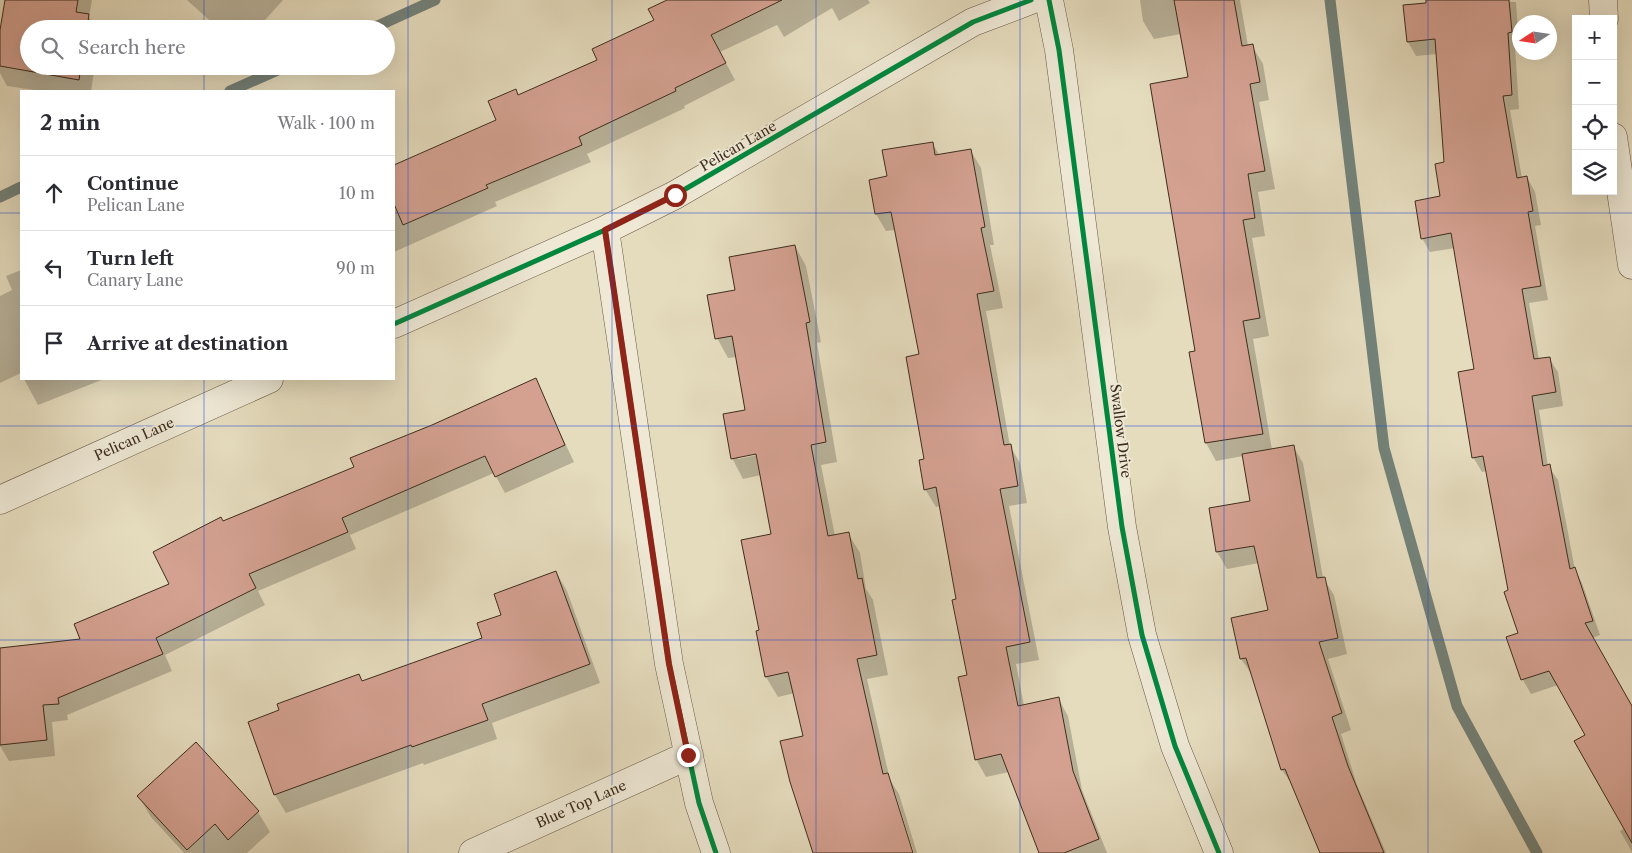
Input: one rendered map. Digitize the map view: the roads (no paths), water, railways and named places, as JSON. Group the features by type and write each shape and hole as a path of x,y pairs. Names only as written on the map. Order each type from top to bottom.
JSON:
{"street":[{"name":"Pelican Lane","path":"395,324 605,230 675,195 973,22 1031,0"},
{"name":"Swallow Drive","path":"1049,0 1059,50 1122,527 1142,635 1176,746 1220,853"},
{"path":"1603,0 1604,15"},
{"path":"1615,150 1632,265"},
{"path":"605,230 669,664 699,803 716,853"},
{"name":"Pelican Lane","path":"0,500 268,380"},
{"name":"Blue Top Lane","path":"473,853 688,755"}],"waterway":[{"path":"391,20 435,0"},
{"path":"1330,0 1384,448 1457,706 1537,853"},
{"path":"232,90 266,75"},
{"path":"0,197 20,187"}]}
